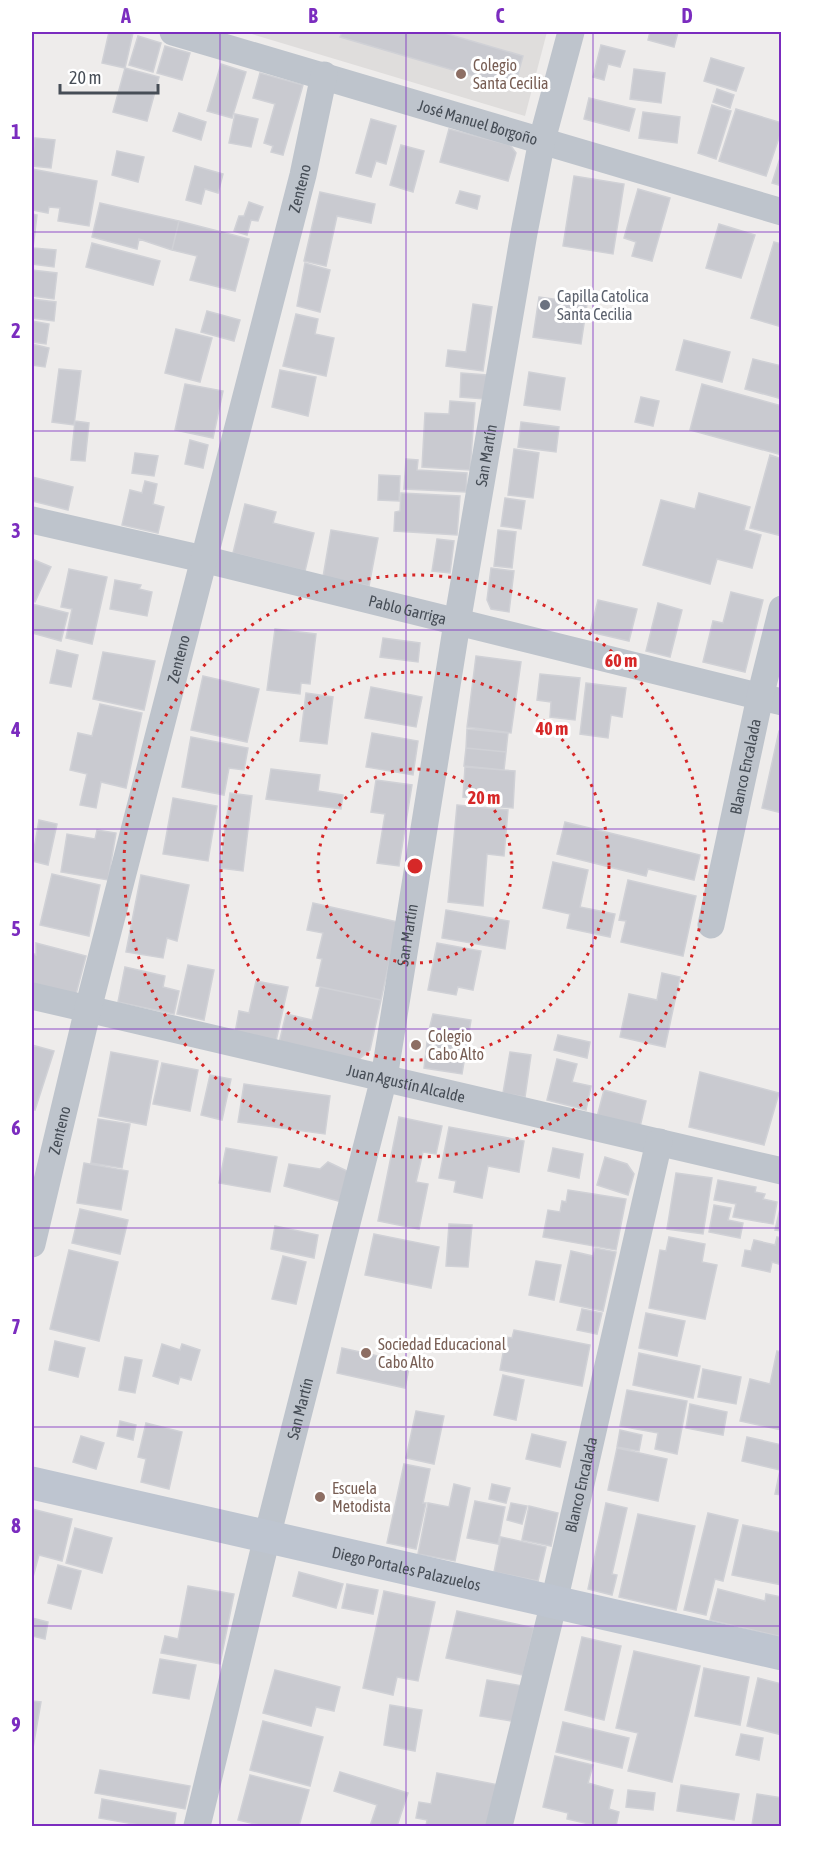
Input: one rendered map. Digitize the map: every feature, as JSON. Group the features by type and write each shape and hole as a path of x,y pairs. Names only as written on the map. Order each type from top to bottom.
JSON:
{"street":[{"name":"José Manuel Borgoño","path":"173,32 782,212"},
{"name":"San Martín","path":"197,1827 267,1537 384,1078 457,623 524,233 542,140 571,32"},
{"name":"Zenteno","path":"32,1244 88,1010 303,175 324,75"},
{"name":"Pablo Garriga","path":"32,520 203,559 771,699"},
{"name":"Blanco Encalada","path":"711,925 771,699 782,609"},
{"name":"Juan Agustín Alcalde","path":"32,996 782,1171"},
{"name":"Blanco Encalada","path":"499,1827 554,1602 659,1142"},
{"name":"Diego Portales Palazuelos","path":"32,1483 782,1654"}],"shaded area":[{"name":"Colegio Santa Cecilia","path":"245,32 547,32 525,116"}],"building":[{"path":"109,32 133,33 125,68 102,63"},
{"path":"342,32 441,32 523,56 514,88 340,37"},
{"path":"650,32 678,32 674,47 648,40"},
{"path":"138,36 161,43 153,72 129,65"},
{"path":"601,45 625,51 620,67 608,64 604,80 593,77"},
{"path":"165,46 190,53 182,80 157,73"},
{"path":"711,58 744,68 736,91 704,81"},
{"path":"221,64 246,72 232,118 207,111"},
{"path":"125,68 159,77 147,121 113,112"},
{"path":"634,69 665,73 661,103 630,99"},
{"path":"260,73 303,85 283,155 271,152 273,146 264,143 275,104 253,98"},
{"path":"717,89 734,95 730,108 713,102"},
{"path":"589,98 635,109 629,131 584,119"},
{"path":"712,105 731,111 716,159 698,153"},
{"path":"736,109 782,123 766,176 719,161"},
{"path":"643,112 680,117 677,143 639,138"},
{"path":"179,113 206,122 201,140 173,131"},
{"path":"235,114 258,119 251,147 229,143"},
{"path":"371,119 396,126 386,164 376,161 371,177 356,173"},
{"path":"449,129 510,145 516,153 508,181 440,162"},
{"path":"35,138 55,140 51,168 32,166"},
{"path":"401,145 424,151 413,192 390,185"},
{"path":"117,151 144,157 138,182 112,175"},
{"path":"780,158 782,159 782,186 772,183"},
{"path":"195,166 223,174 218,193 205,189 201,204 186,200"},
{"path":"32,169 97,181 89,226 58,221 60,208 49,207 48,213 32,210"},
{"path":"574,176 624,184 613,254 563,246"},
{"path":"638,189 670,198 652,261 632,256 636,242 624,238"},
{"path":"460,191 480,196 477,209 456,203"},
{"path":"320,192 375,204 371,223 337,216 326,266 304,261"},
{"path":"249,202 263,207 258,221 251,220 247,235 234,231 239,216 244,216"},
{"path":"100,203 179,221 172,250 139,239 137,249 92,237"},
{"path":"32,214 37,215 33,248 56,250 54,267 32,264"},
{"path":"179,221 249,239 235,291 190,280 197,256 172,250"},
{"path":"719,224 755,235 741,278 706,268"},
{"path":"774,242 782,244 782,327 751,318"},
{"path":"92,243 160,261 153,285 86,267"},
{"path":"305,263 330,270 320,312 297,306"},
{"path":"32,270 57,273 54,299 32,296"},
{"path":"539,297 587,304 581,344 533,337"},
{"path":"32,299 56,302 54,321 32,318"},
{"path":"473,304 492,307 483,371 446,366 448,350 466,352"},
{"path":"207,311 240,320 234,341 201,332"},
{"path":"296,314 318,319 315,334 334,338 326,376 283,366"},
{"path":"32,321 49,324 46,344 32,342"},
{"path":"176,329 212,338 200,382 165,373"},
{"path":"684,340 730,352 722,382 676,370"},
{"path":"32,344 49,348 45,367 32,365"},
{"path":"753,359 782,366 782,399 745,389"},
{"path":"59,369 81,371 74,425 52,422"},
{"path":"280,370 316,377 308,416 272,407"},
{"path":"529,372 565,378 560,410 524,405"},
{"path":"461,373 487,375 485,399 460,397"},
{"path":"185,384 223,391 213,438 175,430"},
{"path":"702,384 782,406 782,455 690,430"},
{"path":"641,397 659,401 653,426 635,422"},
{"path":"450,401 475,403 470,470 422,467 425,413 449,414"},
{"path":"75,421 89,423 85,461 71,460"},
{"path":"521,422 559,427 556,452 518,447"},
{"path":"190,440 208,445 203,468 185,464"},
{"path":"514,449 539,453 533,498 508,495"},
{"path":"135,453 158,456 154,476 132,473"},
{"path":"770,455 782,459 782,536 750,528"},
{"path":"406,459 418,460 417,470 467,473 466,492 404,489"},
{"path":"379,475 400,476 399,501 378,500"},
{"path":"32,477 73,487 68,510 32,501"},
{"path":"145,481 157,484 153,504 164,507 158,533 122,525 130,490 142,493"},
{"path":"401,493 460,496 457,535 394,531 395,512 400,511"},
{"path":"699,493 750,507 744,530 761,535 752,568 717,559 710,584 643,565 661,500 695,509"},
{"path":"505,498 525,501 521,529 501,526"},
{"path":"245,504 276,512 273,523 314,533 305,571 233,553"},
{"path":"331,530 378,538 369,586 323,577"},
{"path":"498,530 516,532 512,568 494,566"},
{"path":"437,539 454,541 450,573 432,571"},
{"path":"32,559 51,567 35,602 32,600"},
{"path":"491,568 514,571 509,612 491,609 487,600"},
{"path":"69,569 107,577 92,644 66,638 72,609 61,607"},
{"path":"115,580 141,585 139,589 152,592 147,616 110,609"},
{"path":"731,592 763,600 745,672 703,662 713,621 723,623"},
{"path":"598,600 637,609 629,641 590,632"},
{"path":"658,603 682,610 670,657 646,651"},
{"path":"32,604 68,613 61,641 32,633"},
{"path":"275,629 316,634 310,684 301,683 300,694 267,690"},
{"path":"383,638 420,643 418,662 380,657"},
{"path":"57,650 78,655 71,687 50,683"},
{"path":"103,652 155,661 144,710 93,699"},
{"path":"476,656 521,662 511,733 467,727"},
{"path":"540,674 580,678 575,720 550,717 551,702 537,700"},
{"path":"203,676 259,689 247,742 191,730"},
{"path":"586,683 626,688 622,717 611,715 608,738 580,734"},
{"path":"371,687 422,697 416,727 365,718"},
{"path":"306,693 333,697 327,744 300,741"},
{"path":"100,704 142,713 126,788 101,782 96,808 80,805 87,774 70,770 78,733 92,736"},
{"path":"467,729 508,733 506,752 466,748"},
{"path":"779,731 782,731 782,813 762,808"},
{"path":"372,733 418,741 413,775 366,767"},
{"path":"191,737 248,748 244,770 229,768 224,795 182,787"},
{"path":"466,748 506,752 504,770 464,766"},
{"path":"465,767 515,771 513,808 489,806 489,799 463,797"},
{"path":"271,769 320,775 318,791 343,795 341,809 266,799"},
{"path":"376,780 412,785 399,866 377,863 385,814 371,812"},
{"path":"230,793 252,796 243,871 220,868"},
{"path":"173,798 217,806 208,861 163,854"},
{"path":"457,805 508,810 504,856 487,854 483,906 448,902"},
{"path":"39,820 57,824 48,865 32,861"},
{"path":"565,822 700,855 694,880 648,869 646,876 557,854"},
{"path":"97,830 116,833 108,880 61,872 67,834 95,839"},
{"path":"553,862 588,870 580,907 615,914 610,937 567,928 570,914 543,908"},
{"path":"52,874 100,885 89,936 40,925"},
{"path":"141,875 189,885 177,941 167,938 163,958 126,952"},
{"path":"628,880 696,896 683,956 621,942 626,921 619,920"},
{"path":"313,903 398,922 381,1000 316,986 322,959 317,958 323,933 307,930"},
{"path":"446,910 509,921 505,949 442,938"},
{"path":"36,943 86,956 75,998 32,986 32,953 36,955"},
{"path":"437,943 481,951 473,990 458,987 456,995 428,990"},
{"path":"188,965 214,970 204,1020 177,1014"},
{"path":"125,967 165,976 163,987 179,991 174,1014 118,1002"},
{"path":"662,973 680,977 665,1047 620,1037 629,994 657,1000"},
{"path":"256,981 288,987 276,1041 235,1033 239,1011 249,1013"},
{"path":"320,987 381,1000 370,1050 357,1061 279,1043 286,1014 312,1020"},
{"path":"433,1014 471,1020 462,1074 424,1068"},
{"path":"558,1035 590,1042 587,1058 554,1050"},
{"path":"32,1045 54,1051 35,1110 32,1109"},
{"path":"111,1052 158,1061 146,1125 99,1116"},
{"path":"510,1052 531,1055 525,1097 503,1093"},
{"path":"557,1059 577,1064 572,1082 591,1086 586,1110 547,1100"},
{"path":"162,1063 198,1070 190,1111 153,1104"},
{"path":"700,1072 779,1093 764,1145 689,1127"},
{"path":"210,1075 231,1079 222,1120 201,1115"},
{"path":"244,1084 330,1096 325,1134 238,1122"},
{"path":"604,1090 646,1101 640,1127 597,1117"},
{"path":"399,1117 442,1126 436,1154 423,1152 416,1182 428,1184 419,1229 378,1221"},
{"path":"98,1119 130,1124 122,1168 91,1163"},
{"path":"449,1127 524,1141 519,1172 488,1166 482,1198 454,1192 456,1181 439,1178"},
{"path":"226,1148 277,1157 270,1192 219,1183"},
{"path":"553,1148 583,1154 579,1178 548,1171"},
{"path":"605,1157 627,1164 634,1174 628,1195 597,1185"},
{"path":"328,1162 351,1173 342,1202 284,1186 289,1164 320,1169"},
{"path":"84,1163 128,1171 121,1210 77,1203"},
{"path":"676,1173 712,1178 703,1234 667,1229"},
{"path":"718,1180 756,1187 755,1192 765,1194 763,1199 777,1202 773,1224 733,1217 736,1204 714,1200"},
{"path":"568,1190 626,1199 616,1250 543,1237 548,1210 560,1212 562,1201 566,1202"},
{"path":"782,1200 782,1231 775,1230"},
{"path":"714,1205 731,1208 728,1220 743,1223 740,1238 709,1232"},
{"path":"80,1209 128,1220 120,1254 72,1243"},
{"path":"449,1224 472,1225 468,1267 446,1266"},
{"path":"275,1226 318,1235 314,1258 271,1249"},
{"path":"374,1234 439,1247 431,1288 365,1275"},
{"path":"669,1237 705,1244 702,1262 717,1265 705,1319 649,1308 660,1250 666,1251"},
{"path":"777,1237 782,1238 782,1265 772,1262 770,1272 742,1266 745,1250 751,1251 754,1240 775,1245"},
{"path":"595,1248 616,1252 603,1311 560,1302 571,1251 593,1256"},
{"path":"69,1250 118,1262 99,1341 50,1329"},
{"path":"283,1256 306,1262 296,1304 272,1299"},
{"path":"536,1261 561,1265 554,1300 529,1295"},
{"path":"582,1309 602,1313 597,1334 577,1330"},
{"path":"646,1313 685,1321 677,1356 639,1348"},
{"path":"514,1330 590,1345 582,1386 500,1370 506,1337 512,1338"},
{"path":"55,1341 85,1348 78,1377 49,1370"},
{"path":"162,1344 180,1350 182,1344 200,1350 191,1380 180,1377 178,1384 153,1376"},
{"path":"342,1348 410,1363 405,1388 337,1373"},
{"path":"777,1351 782,1352 782,1430 740,1421 750,1379 770,1384"},
{"path":"639,1353 700,1366 693,1398 633,1385"},
{"path":"125,1357 142,1360 135,1393 119,1390"},
{"path":"703,1369 741,1377 736,1404 698,1397"},
{"path":"503,1375 524,1380 516,1420 494,1415"},
{"path":"627,1390 687,1401 677,1454 655,1449 658,1433 620,1426"},
{"path":"690,1404 727,1412 723,1435 686,1428"},
{"path":"416,1411 444,1416 434,1464 406,1458"},
{"path":"120,1421 136,1425 133,1440 117,1436"},
{"path":"146,1423 182,1432 169,1489 141,1482 146,1459 138,1457"},
{"path":"620,1430 642,1435 639,1451 617,1447"},
{"path":"532,1434 566,1442 560,1467 526,1459"},
{"path":"81,1436 104,1443 96,1469 73,1462"},
{"path":"747,1437 782,1445 782,1495 775,1494 780,1470 742,1461"},
{"path":"617,1448 667,1459 658,1501 608,1490"},
{"path":"404,1464 430,1469 423,1503 426,1503 416,1549 387,1543"},
{"path":"454,1484 470,1488 455,1561 418,1554 428,1503 449,1507"},
{"path":"492,1484 510,1488 506,1503 489,1499"},
{"path":"475,1501 505,1507 498,1544 467,1538"},
{"path":"511,1503 527,1506 522,1524 507,1520"},
{"path":"606,1503 627,1508 612,1574 617,1575 612,1595 588,1589"},
{"path":"529,1506 558,1513 551,1546 522,1540"},
{"path":"32,1509 72,1519 62,1561 39,1555 33,1577 32,1577"},
{"path":"708,1513 738,1520 723,1581 715,1579 706,1615 684,1610"},
{"path":"638,1514 695,1526 676,1610 619,1597"},
{"path":"743,1525 782,1533 782,1585 732,1575"},
{"path":"75,1528 112,1538 102,1573 66,1563"},
{"path":"501,1537 546,1547 538,1581 494,1572"},
{"path":"58,1565 81,1571 71,1609 48,1603"},
{"path":"299,1572 343,1584 336,1608 293,1596"},
{"path":"347,1584 378,1590 373,1614 342,1608"},
{"path":"188,1586 234,1594 220,1664 161,1653 165,1636 178,1639"},
{"path":"718,1589 765,1601 766,1594 782,1597 782,1637 710,1620"},
{"path":"384,1591 435,1602 418,1681 397,1677 393,1695 363,1688"},
{"path":"457,1611 534,1628 523,1675 446,1658"},
{"path":"32,1618 48,1622 45,1639 32,1636"},
{"path":"582,1637 621,1646 604,1720 565,1710"},
{"path":"634,1651 700,1666 672,1782 628,1771 638,1733 616,1728"},
{"path":"160,1659 196,1665 189,1699 153,1693"},
{"path":"704,1668 749,1677 740,1725 695,1716"},
{"path":"275,1670 340,1687 334,1711 316,1707 311,1726 263,1713"},
{"path":"758,1678 782,1684 782,1735 747,1726"},
{"path":"487,1680 523,1686 517,1722 480,1716"},
{"path":"32,1701 41,1702 33,1748 32,1748"},
{"path":"390,1705 422,1710 415,1751 384,1745"},
{"path":"263,1721 323,1737 310,1786 250,1770"},
{"path":"563,1722 629,1738 622,1768 556,1752"},
{"path":"741,1734 763,1738 759,1760 736,1755"},
{"path":"555,1756 593,1765 588,1783 613,1790 609,1809 619,1812 616,1826 598,1826 567,1819 568,1813 543,1807"},
{"path":"100,1770 190,1786 185,1809 95,1793"},
{"path":"340,1772 408,1793 397,1826 370,1826 377,1805 334,1791"},
{"path":"437,1773 499,1785 491,1826 426,1826 427,1820 416,1818 419,1802 431,1804"},
{"path":"250,1775 309,1790 299,1826 264,1826 238,1820"},
{"path":"681,1785 739,1794 734,1820 677,1811"},
{"path":"628,1790 655,1793 653,1810 626,1807"},
{"path":"757,1794 782,1798 782,1826 752,1825"},
{"path":"102,1799 176,1813 174,1826 145,1826 99,1818"}],"place":[{"name":"Colegio Santa Cecilia","path":"461,74"},
{"name":"Capilla Catolica Santa Cecilia","path":"545,305"},
{"name":"Colegio Cabo Alto","path":"416,1045"},
{"name":"Sociedad Educacional Cabo Alto","path":"366,1353"},
{"name":"Escuela Metodista","path":"320,1497"}]}
